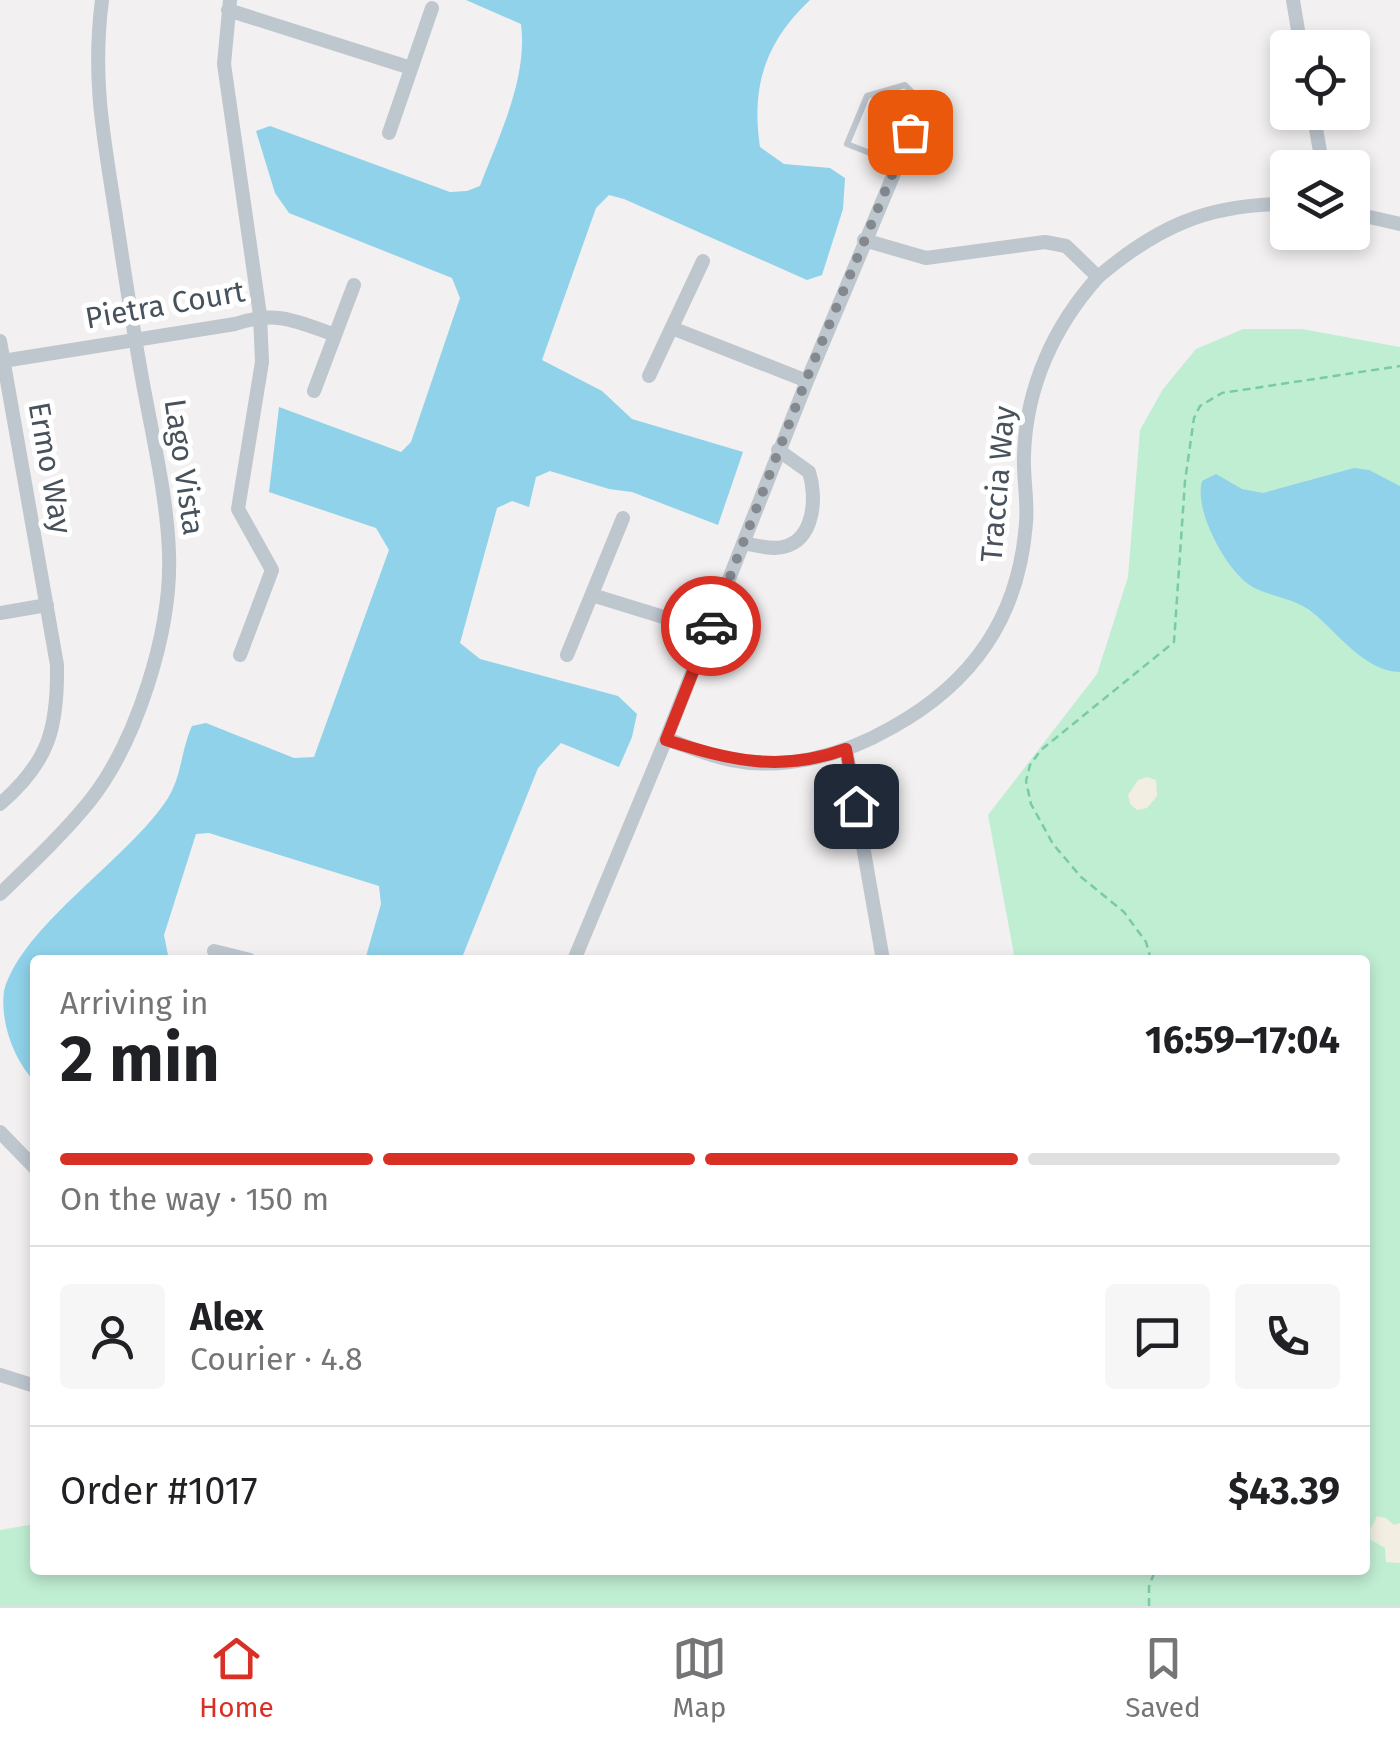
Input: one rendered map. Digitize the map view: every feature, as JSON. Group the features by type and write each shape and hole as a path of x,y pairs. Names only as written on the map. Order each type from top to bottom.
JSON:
{"street":[{"name":"Lago Vista","path":"0,894 92,799 128,734 156,655 165,616 169,556 164,495 135,339 97,90 102,0"},
{"path":"1293,0 1298,30"},
{"path":"240,655 272,570 238,509 262,362 260,315 224,64 229,5 411,68"},
{"path":"389,133 432,8"},
{"path":"576,955 666,740 806,380 898,164"},
{"name":"Traccia Way","path":"666,740 732,760 782,762 826,756 907,720 948,690 980,656 1006,616 1019,572 1026,524 1024,454 1041,367 1074,304 1098,277 1179,221 1270,206"},
{"path":"1370,217 1400,224"},
{"path":"864,240 926,258 1044,242 1066,246 1098,277"},
{"path":"649,376 703,262"},
{"path":"314,391 354,285"},
{"name":"Pietra Court","path":"3,361 234,324 260,315 290,319 335,335"},
{"path":"672,328 806,380"},
{"name":"Ermo Way","path":"0,341 58,665 58,708 48,748 28,778 0,804"},
{"path":"742,543 784,547 801,538 810,517 814,500 810,472 778,450"},
{"path":"567,655 623,518"},
{"path":"592,594 709,631"},
{"path":"0,614 46,605"},
{"path":"846,749 882,955"},
{"path":"214,951 230,955"},
{"path":"0,1132 30,1163"},
{"path":"0,1374 30,1384"}],"lane":[{"path":"905,85 921,101 898,164 846,144 866,96 905,85"}],"path":[{"path":"1149,955 1136,927 1081,877 1044,828 1027,792 1030,765 1041,750 1106,694 1174,642 1185,482 1194,418 1200,406 1222,393 1400,366"},
{"path":"1150,1606 1153,1575"}],"green space":[{"path":"1243,329 1302,329 1400,347 1400,1606 0,1606 0,1530 30,1525 30,1575 1370,1575 1370,955 1014,955 988,815 1097,674 1128,577 1140,430 1163,389 1196,349"}],"sand":[{"path":"1138,780 1156,780 1157,796 1147,808 1137,810 1128,795"},
{"path":"1377,1516 1394,1525 1400,1523 1400,1563 1386,1562 1385,1548 1371,1540 1370,1530"}],"water":[{"path":"466,0 810,0 782,32 765,67 758,105 760,147 784,164 830,168 845,178 843,209 822,275 807,280 624,199 609,195 596,208 542,360 602,391 632,419 743,452 718,525 632,492 550,471 536,477 529,507 512,501 497,508 460,643 480,659 618,696 637,714 619,767 561,743 538,768 463,955 366,955 381,904 379,886 209,833 196,834 164,935 168,955 30,955 30,1076 15,1052 4,1016 4,991 15,966 54,917 128,845 168,798 192,726 206,723 294,758 314,757 389,550 376,528 269,492 279,407 401,452 411,442 460,298 452,278 289,213 275,193 256,131 270,126 450,192 480,186 516,86 521,24"},
{"path":"1354,468 1369,470 1400,486 1400,672 1363,658 1305,607 1248,584 1221,551 1202,507 1202,481 1216,474 1242,489 1263,493"}],"way so far":[{"path":"711,626 806,380 910,132"}],"route":[{"path":"711,626 666,740 732,760 782,762 846,749 856,806"}]}
